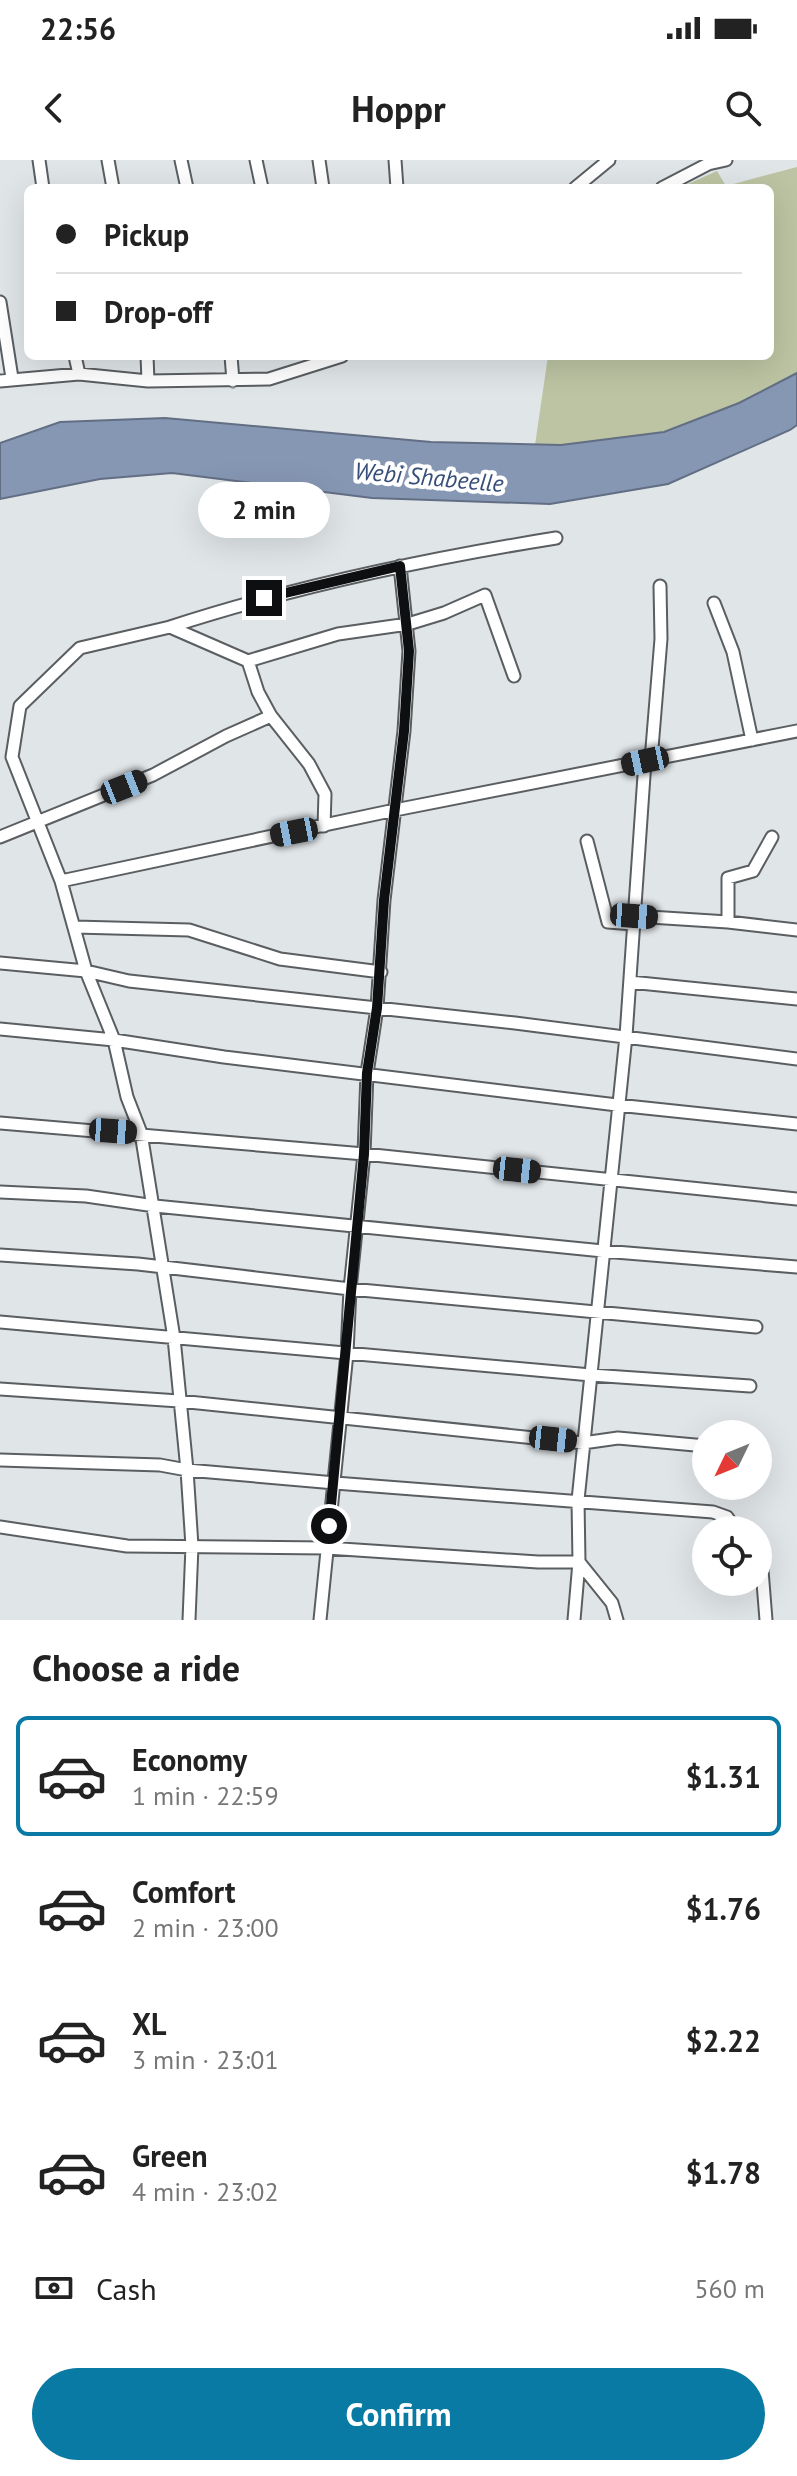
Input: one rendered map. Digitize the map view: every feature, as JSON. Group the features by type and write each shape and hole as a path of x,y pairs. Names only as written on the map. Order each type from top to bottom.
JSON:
{"street":[{"path":"39,160 42,184"},
{"path":"108,160 112,184"},
{"path":"181,160 186,184"},
{"path":"256,160 261,184"},
{"path":"319,160 322,184"},
{"path":"395,160 397,184"},
{"path":"580,184 609,160"},
{"path":"670,184 708,164 726,160"},
{"path":"0,302 6,380 79,374 148,381 269,379 305,361"},
{"path":"76,360 79,374"},
{"path":"147,360 148,381"},
{"path":"231,360 233,381"},
{"path":"189,1620 192,1546 187,1470 174,1338 155,1206 141,1133 127,1097 114,1040 86,971 61,881 6,757 20,706 80,648 170,627 239,604 400,566 556,538"},
{"path":"320,1620 347,1353 350,1289 364,1154 367,1073 381,972 384,900 404,731 408,624 400,566"},
{"path":"574,1620 579,1562 578,1500 626,1036 661,639 660,586"},
{"path":"170,627 248,661 338,634 408,624 485,595 514,676"},
{"path":"714,603 733,652 752,740"},
{"path":"248,661 258,692 271,716 309,764 325,794 324,826"},
{"path":"0,837 153,775 271,716"},
{"path":"61,881 395,810 797,731"},
{"path":"728,922 728,878 753,871 772,837"},
{"path":"587,841 608,922 728,922 797,930"},
{"path":"75,927 189,930 280,959 381,972"},
{"path":"0,963 86,971 129,981 626,1036 797,1059"},
{"path":"630,982 797,999"},
{"path":"0,1029 114,1040 224,1057 797,1124"},
{"path":"0,1123 364,1154 797,1199"},
{"path":"0,1192 86,1196 155,1206 603,1251 797,1267"},
{"path":"0,1255 138,1264 350,1289 756,1327"},
{"path":"0,1322 591,1375 750,1386"},
{"path":"0,1389 179,1401 583,1443 618,1438 692,1445"},
{"path":"0,1460 160,1465 335,1483 713,1512 724,1516"},
{"path":"0,1527 127,1546 327,1548 579,1562"},
{"path":"579,1562 612,1603 617,1620"},
{"path":"764,1596 766,1620"}],"green space":[{"path":"797,167 797,373 739,403 664,432 561,445 535,445 547,360 774,360 774,184 733,184"},
{"path":"717,171 725,184 688,184"}],"water":[{"name":"Webi Shabeelle","path":"797,373 797,425 790,430 668,484 550,504 372,498 172,473 100,479 0,499 0,443 60,422 165,418 431,442 561,445 664,432 739,403"}],"route":[{"path":"264,598 400,566 408,624 404,731 384,900 381,972 367,1073 364,1154 329,1526"}]}
